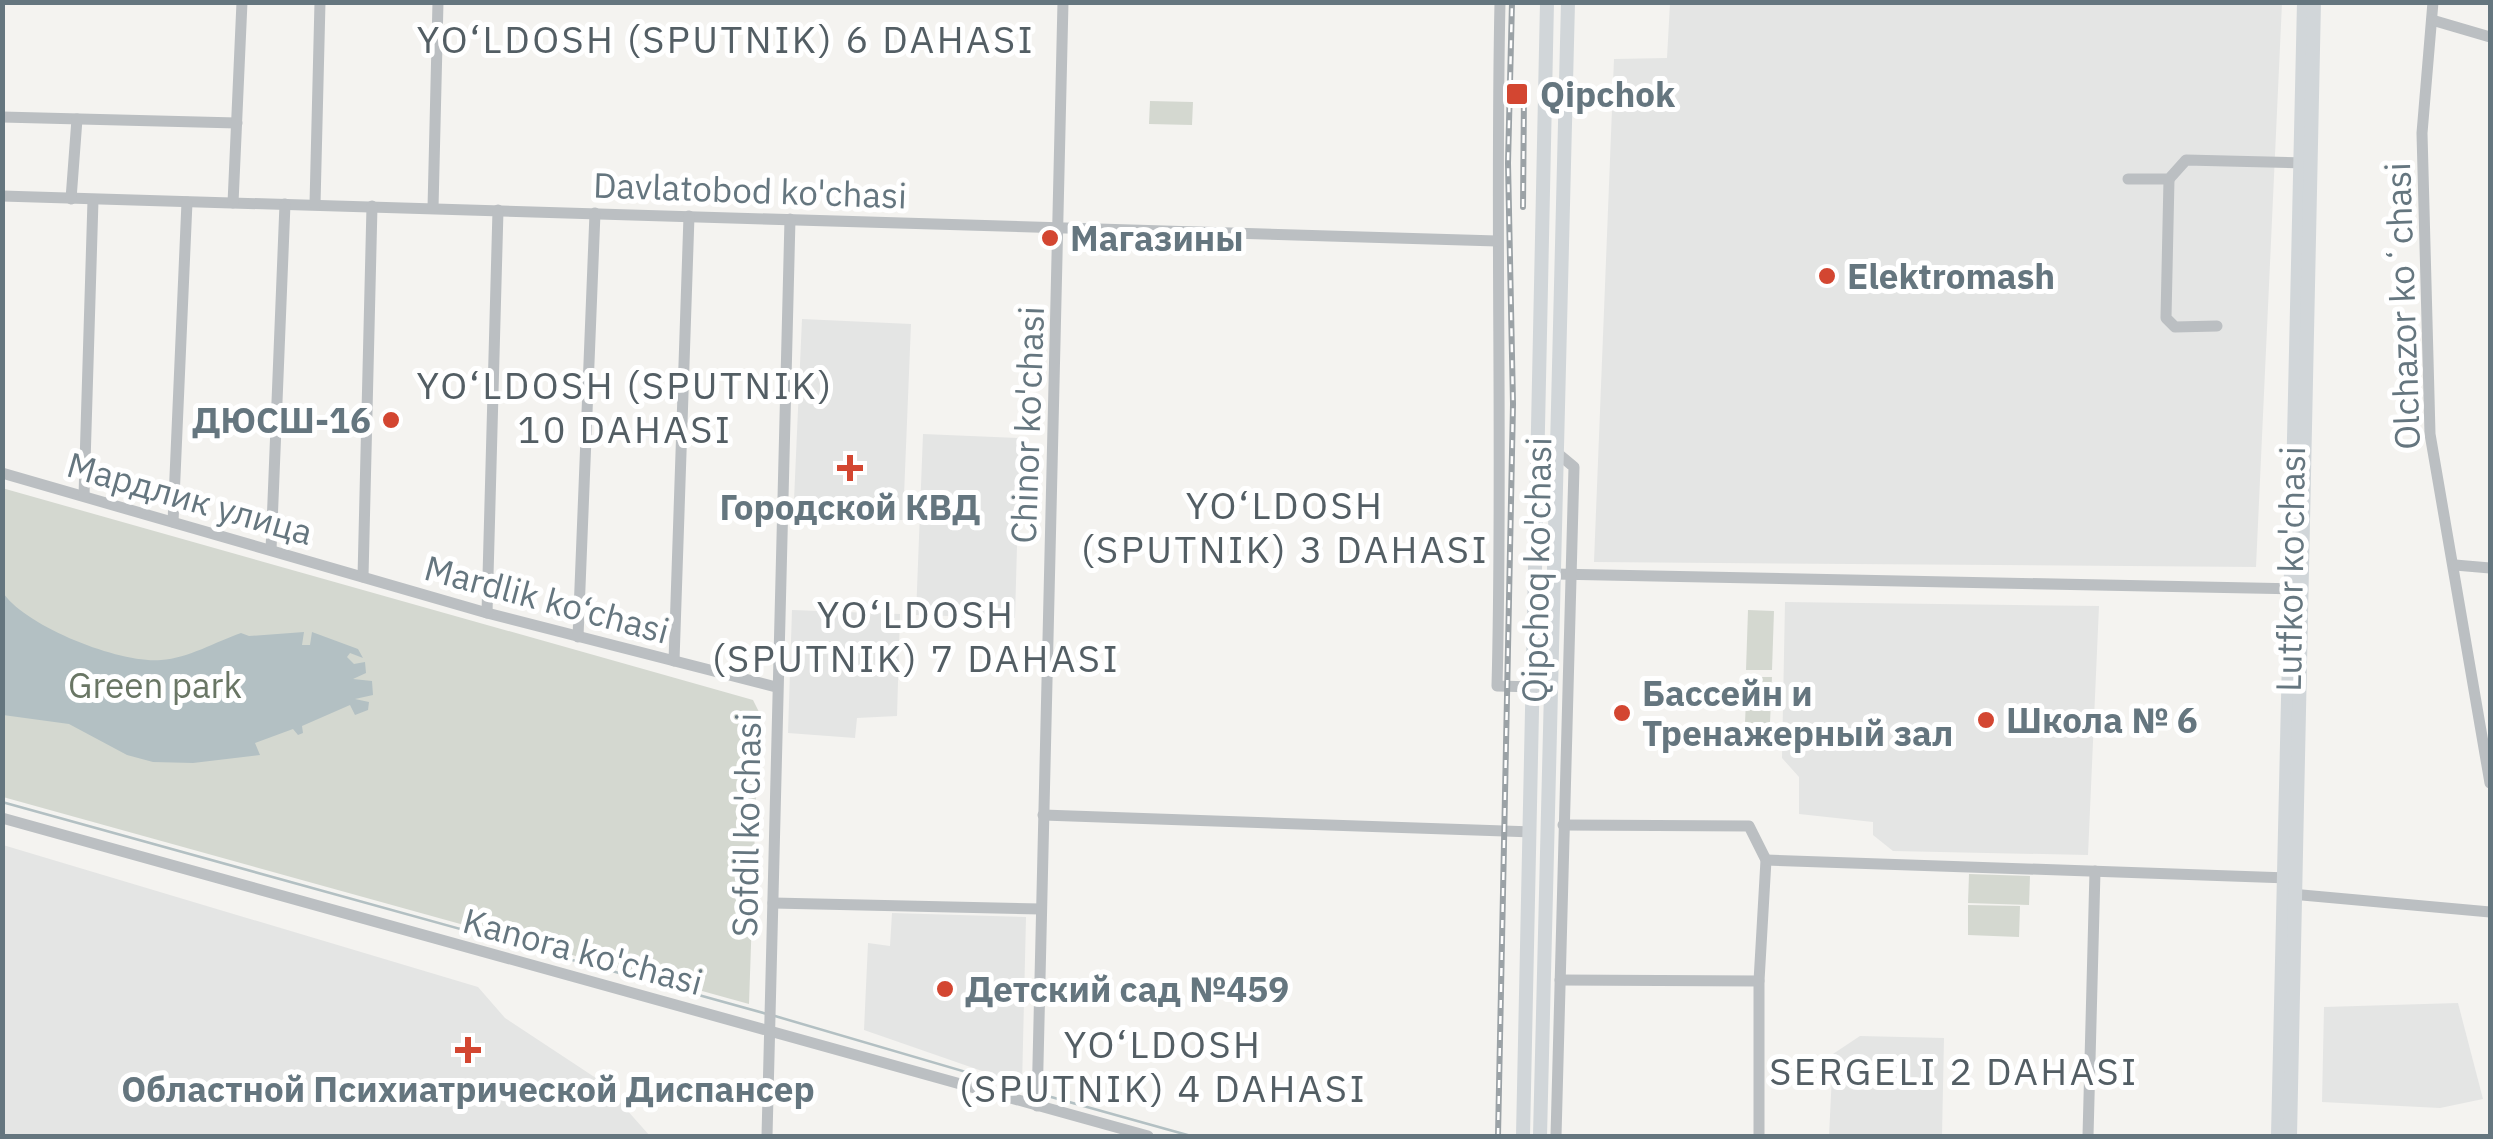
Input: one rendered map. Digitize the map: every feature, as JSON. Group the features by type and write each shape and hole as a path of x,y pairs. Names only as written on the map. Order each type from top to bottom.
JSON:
{"main road":[{"name":"Qipchoq ko'chasi","path":"1523,1136 1547,2"},
{"name":"Qipchoq ko'chasi","path":"1540,1136 1568,2"},
{"name":"Lutfkor ko'chasi","path":"2304,2 2306,163"},
{"name":"Lutfkor ko'chasi","path":"2278,1136 2290,878 2306,163 2314,2"},
{"path":"1545,151 1563,151"},
{"path":"1538,452 1556,452"},
{"path":"1532,723 1550,724"},
{"name":"Lutfkor ko'chasi","path":"2289,894 2290,1136"}],"street":[{"path":"234,202 242,2"},
{"path":"315,204 320,2"},
{"path":"433,208 438,2"},
{"name":"Chinor ko'chasi","path":"1037,1097 1063,2"},
{"path":"1500,2 1496,241 1502,456 1497,686 1533,687"},
{"name":"Olchazor koʻchasi","path":"2433,2 2422,134 2430,434 2490,783"},
{"path":"2432,20 2490,37"},
{"path":"2,117 237,122"},
{"path":"71,199 76,119"},
{"path":"2217,326 2175,327 2166,318 2169,179 2186,160 2306,163"},
{"path":"2128,179 2169,179"},
{"name":"Davlatobod ko'chasi","path":"2,196 1496,241"},
{"path":"84,496 93,200"},
{"path":"174,522 187,202"},
{"path":"271,550 285,204"},
{"path":"362,576 372,206"},
{"path":"486,613 498,210"},
{"path":"578,637 595,213"},
{"path":"674,661 689,216"},
{"name":"Sofdil ko'chasi","path":"767,1136 790,219"},
{"name":"Qipchoq ko'chasi","path":"1556,452 1574,468 1556,1136"},
{"name":"Мардлик улица","path":"2,473 362,576"},
{"path":"2454,565 2490,568"},
{"path":"1554,574 2296,589"},
{"name":"Mardlik ko‘chasi","path":"362,576 486,613 776,688"},
{"path":"1044,816 1530,832"},
{"name":"Kanora ko'chasi","path":"2,818 771,1020 1037,1097 1148,1136"},
{"path":"1563,825 1749,826 1766,860 1759,981 1759,1136"},
{"path":"1766,860 2290,878"},
{"path":"2088,1136 2095,871"},
{"path":"2289,894 2490,912"},
{"path":"773,902 1041,909"},
{"path":"1560,980 1759,981"}],"shaded area":[{"path":"1670,3 2282,3 2256,567 1594,562 1614,59 1667,58"},
{"name":"Городской КВД","path":"802,319 911,324 903,520 793,523"},
{"path":"923,434 1020,438 1015,618 916,615"},
{"path":"2,591 13,604 51,629 99,649 144,660 182,656 241,633 249,636 304,632 302,645 310,645 312,632 358,649 363,658 350,653 347,657 354,664 365,662 366,673 353,679 372,681 373,695 355,699 369,702 368,710 355,715 350,705 302,726 303,733 298,735 293,729 255,743 260,755 193,763 153,762 127,755 69,724 3,715"},
{"name":"Школа № 6","path":"1785,602 2099,606 2088,855 1893,851 1873,835 1873,822 1799,814 1799,777 1782,758"},
{"path":"792,610 900,614 897,716 857,718 855,738 788,733"},
{"path":"3,845 478,987 505,1018 602,1082 650,1136 3,1136"},
{"name":"Детский сад №459","path":"892,913 1026,917 1022,1085 864,1030 868,943 890,946"},
{"path":"2458,1003 2483,1099 2440,1108 2322,1102 2324,1007"},
{"path":"1860,1036 1944,1038 1942,1136 1829,1136 1833,1054"}],"green space":[{"path":"1150,101 1193,102 1192,125 1149,124"},
{"name":"Green park","path":"2,488 753,700 759,712 749,1004 3,797"},
{"path":"1748,610 1774,611 1772,670 1746,670"},
{"path":"1747,677 1772,677 1769,745 1744,746"},
{"path":"1969,874 2030,876 2029,905 1968,903"},
{"path":"1968,905 2020,906 2019,937 1968,935"}],"waterway":[{"path":"2,802 767,1014"},
{"path":"775,1016 1031,1091"},
{"path":"1044,1095 1191,1136"}],"railway":[{"path":"1498,1136 1513,404 1508,163 1512,2"},
{"path":"1523,207 1524,92"}],"place":[{"name":"Qipchok","path":"1517,94"},
{"name":"Магазины","path":"1050,238"},
{"name":"Elektromash","path":"1827,276"},
{"name":"ДЮСШ-16","path":"391,420"},
{"name":"Городской КВД","path":"850,468"},
{"name":"Бассейн и Тренажерный зал","path":"1622,713"},
{"name":"Школа № 6","path":"1986,720"},
{"name":"Детский сад №459","path":"945,989"},
{"name":"Областной Психиатрической Диспансер","path":"468,1050"}],"district":[{"name":"YO‘LDOSH (SPUTNIK) 6 DAHASI","path":"726,38"},
{"name":"YO‘LDOSH (SPUTNIK) 10 DAHASI","path":"625,406"},
{"name":"YO‘LDOSH (SPUTNIK) 3 DAHASI","path":"1285,526"},
{"name":"YO‘LDOSH (SPUTNIK) 7 DAHASI","path":"916,634"},
{"name":"YO‘LDOSH (SPUTNIK) 4 DAHASI","path":"1163,1065"},
{"name":"SERGELI 2 DAHASI","path":"1954,1070"}]}
